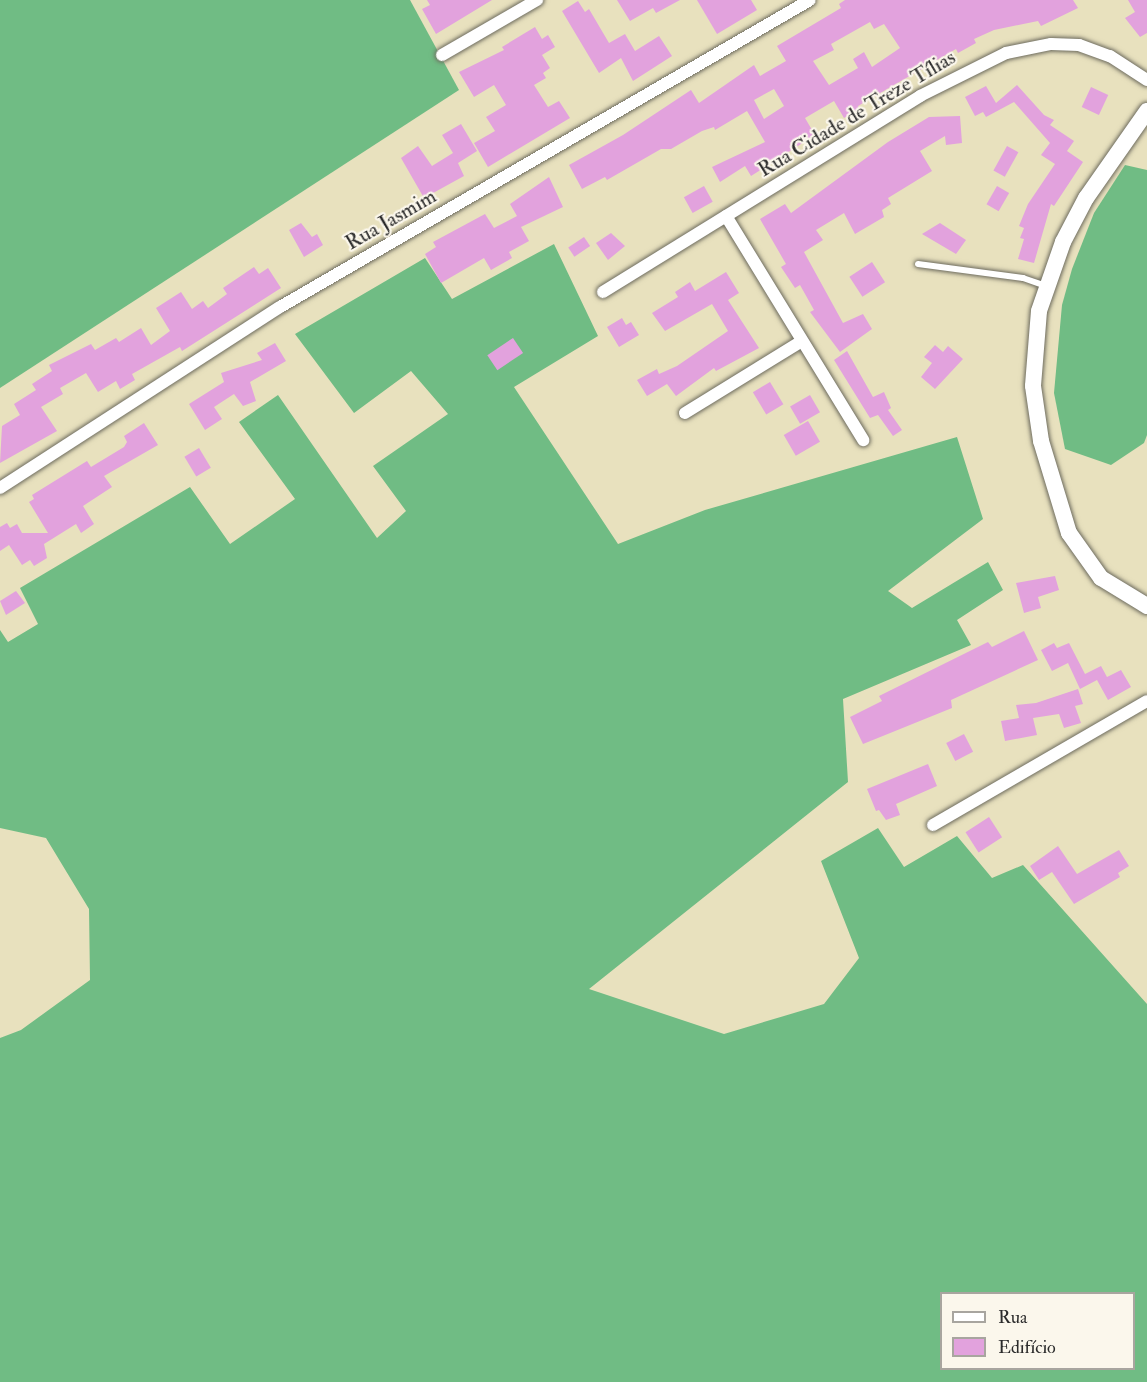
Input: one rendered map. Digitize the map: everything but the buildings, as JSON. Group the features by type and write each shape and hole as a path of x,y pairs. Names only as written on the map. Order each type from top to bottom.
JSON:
{"main road":[{"path":"1147,111 1086,198 1063,242 1047,286 1035,342 1033,386 1052,486 1069,533 1085,560 1101,579 1147,606"}],"street":[{"path":"442,55 537,0"},
{"name":"Rua Jasmim","path":"0,488 280,307 810,0"},
{"name":"Rua Cidade de Treze Tílias","path":"603,292 920,96 1006,53 1051,44 1079,45 1110,56 1147,80"},
{"path":"726,216 863,440"},
{"path":"685,412 802,341"},
{"path":"933,825 1147,701"}],"lane":[{"path":"918,264 1023,278 1047,286"}],"green space":[{"path":"0,0 410,0 459,90 0,388"},
{"path":"1125,165 1147,170 1147,435 1144,443 1111,465 1065,449 1054,393 1062,305 1072,269 1094,213"},
{"path":"554,244 598,336 514,387 618,544 705,510 957,437 983,519 888,591 912,608 988,562 1003,590 957,620 971,645 843,699 848,782 589,989 724,1034 824,1004 859,958 821,861 878,828 904,867 957,836 992,878 1023,865 1147,1004 1147,1382 0,1382 0,1038 21,1030 90,980 89,909 46,838 0,828 0,630 8,642 38,624 20,588 190,487 230,544 295,499 239,422 278,395 377,538 406,511 373,466 448,414 411,371 354,413 295,334 425,258 452,299"}]}
